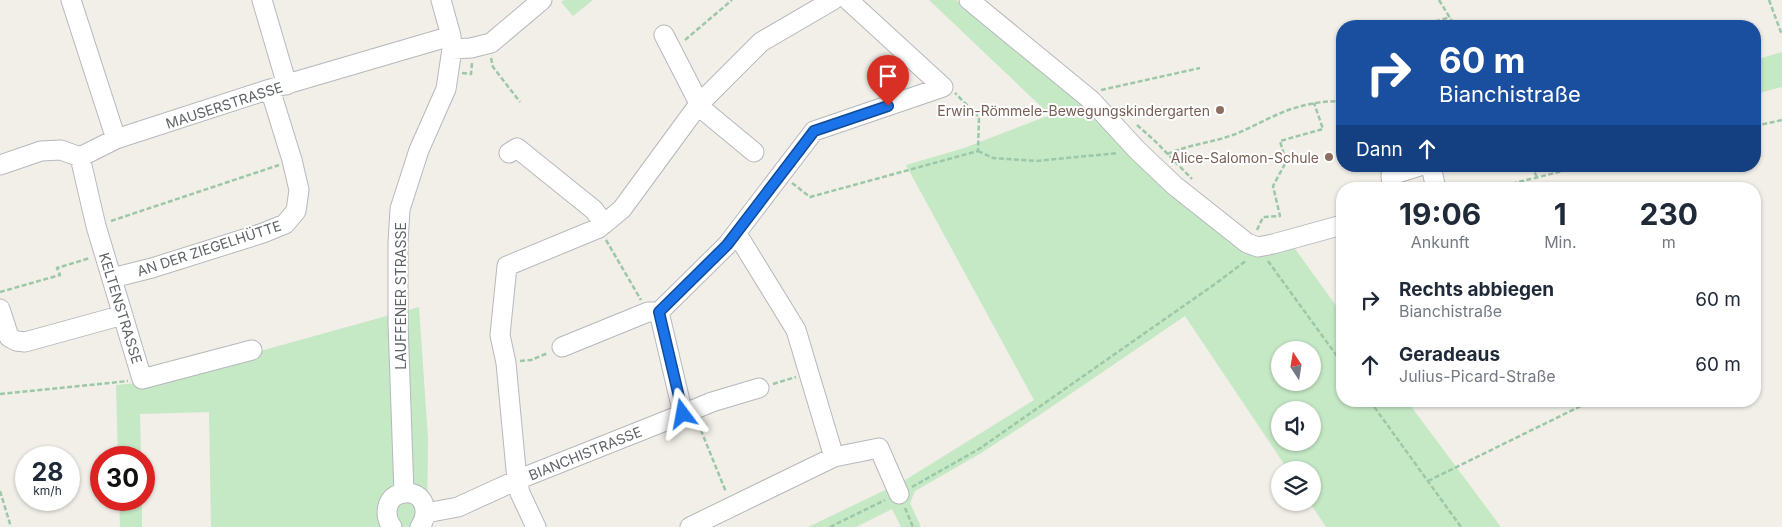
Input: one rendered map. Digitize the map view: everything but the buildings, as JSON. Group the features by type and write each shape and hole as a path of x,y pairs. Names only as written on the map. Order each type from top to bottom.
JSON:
{"street":[{"name":"AN DER ZIEGELHÜTTE","path":"112,278 152,268 263,233 286,224 296,212 299,190 262,0"},
{"path":"441,0 451,42 471,48 490,43 542,0"},
{"path":"536,527 520,493 517,480 506,363 500,335 507,266 602,226 622,209 699,104 762,42 832,0"},
{"path":"562,347 654,312 737,234 814,131 943,88 848,0"},
{"path":"969,0 1091,100 1137,150 1175,186 1247,243 1336,226"},
{"path":"73,1 116,139"},
{"name":"MAUSERSTRASSE","path":"80,157 116,139 278,87 451,42"},
{"name":"LAUFFENER STRASSE","path":"404,493 398,324 400,209 418,150 446,89 451,42"},
{"path":"668,43 702,109 754,152"},
{"path":"509,153 517,148 594,210 602,226"},
{"path":"0,165 41,151 60,150 80,157"},
{"name":"KELTENSTRASSE","path":"80,157 96,226 142,379 251,350"},
{"path":"1390,177 1404,172"},
{"path":"737,234 796,330 834,457"},
{"path":"0,309 8,337 16,341 25,342 123,315"},
{"path":"654,312 688,412"},
{"name":"BIANCHISTRASSE","path":"423,520 712,402 759,388"},
{"path":"690,527 834,457 879,448 899,494"},
{"path":"392,527 386,513 387,506 397,495 404,493 412,494 419,498 424,505 423,520"}],"path":[{"path":"668,43 732,0"},
{"path":"1439,0 1452,20"},
{"path":"1769,0 1782,35"},
{"path":"1440,20 1450,17"},
{"path":"487,44 493,67 520,102"},
{"path":"1098,91 1200,68"},
{"path":"943,88 954,92 979,117 978,151"},
{"path":"1167,154 1183,147 1228,137 1273,116 1314,103 1336,101"},
{"path":"830,527 899,494 979,449 1251,256 1263,217 1280,216 1273,186 1286,162 1280,141 1323,129 1314,103"},
{"path":"1761,125 1782,120"},
{"path":"782,174 810,197 978,151 993,158 1036,161 1099,156"},
{"path":"96,226 292,160"},
{"path":"1535,172 1537,177"},
{"path":"1517,182 1558,172"},
{"path":"602,226 654,312"},
{"path":"1256,241 1336,354"},
{"path":"0,292 60,275 57,268 104,254"},
{"path":"506,363 531,360 562,347"},
{"path":"759,388 810,374"},
{"path":"0,394 142,379"},
{"path":"1374,407 1460,527"},
{"path":"1428,481 1579,407"},
{"path":"688,412 731,506"},
{"path":"0,491 11,527"},
{"path":"899,494 913,527"}],"green space":[{"path":"564,0 593,0 573,16 561,2"},
{"path":"929,0 956,0 1044,70 1245,248 1293,246 1336,306 1336,407 1411,407 1501,527 1326,527 1315,511 1321,511 1321,461 1282,461 1275,451 1321,451 1321,401 1271,401 1271,445 1185,316 981,453 915,491 910,503 921,527 901,527 892,509 856,527 808,527 902,482 1034,400 906,165 964,148 1050,115"},
{"path":"1782,52 1782,87 1761,92 1761,58"},
{"path":"419,307 428,438 427,527 211,527 209,412 140,414 141,446 118,446 116,385 148,382"},
{"path":"119,511 142,511 142,527 120,527"}],"place":[{"name":"Erwin-Römmele-Bewegungskindergarten","path":"1220,110"},
{"name":"Alice-Salomon-Schule","path":"1329,157"}],"route":[{"path":"683,414 659,312 737,234 814,131 888,106"}]}
